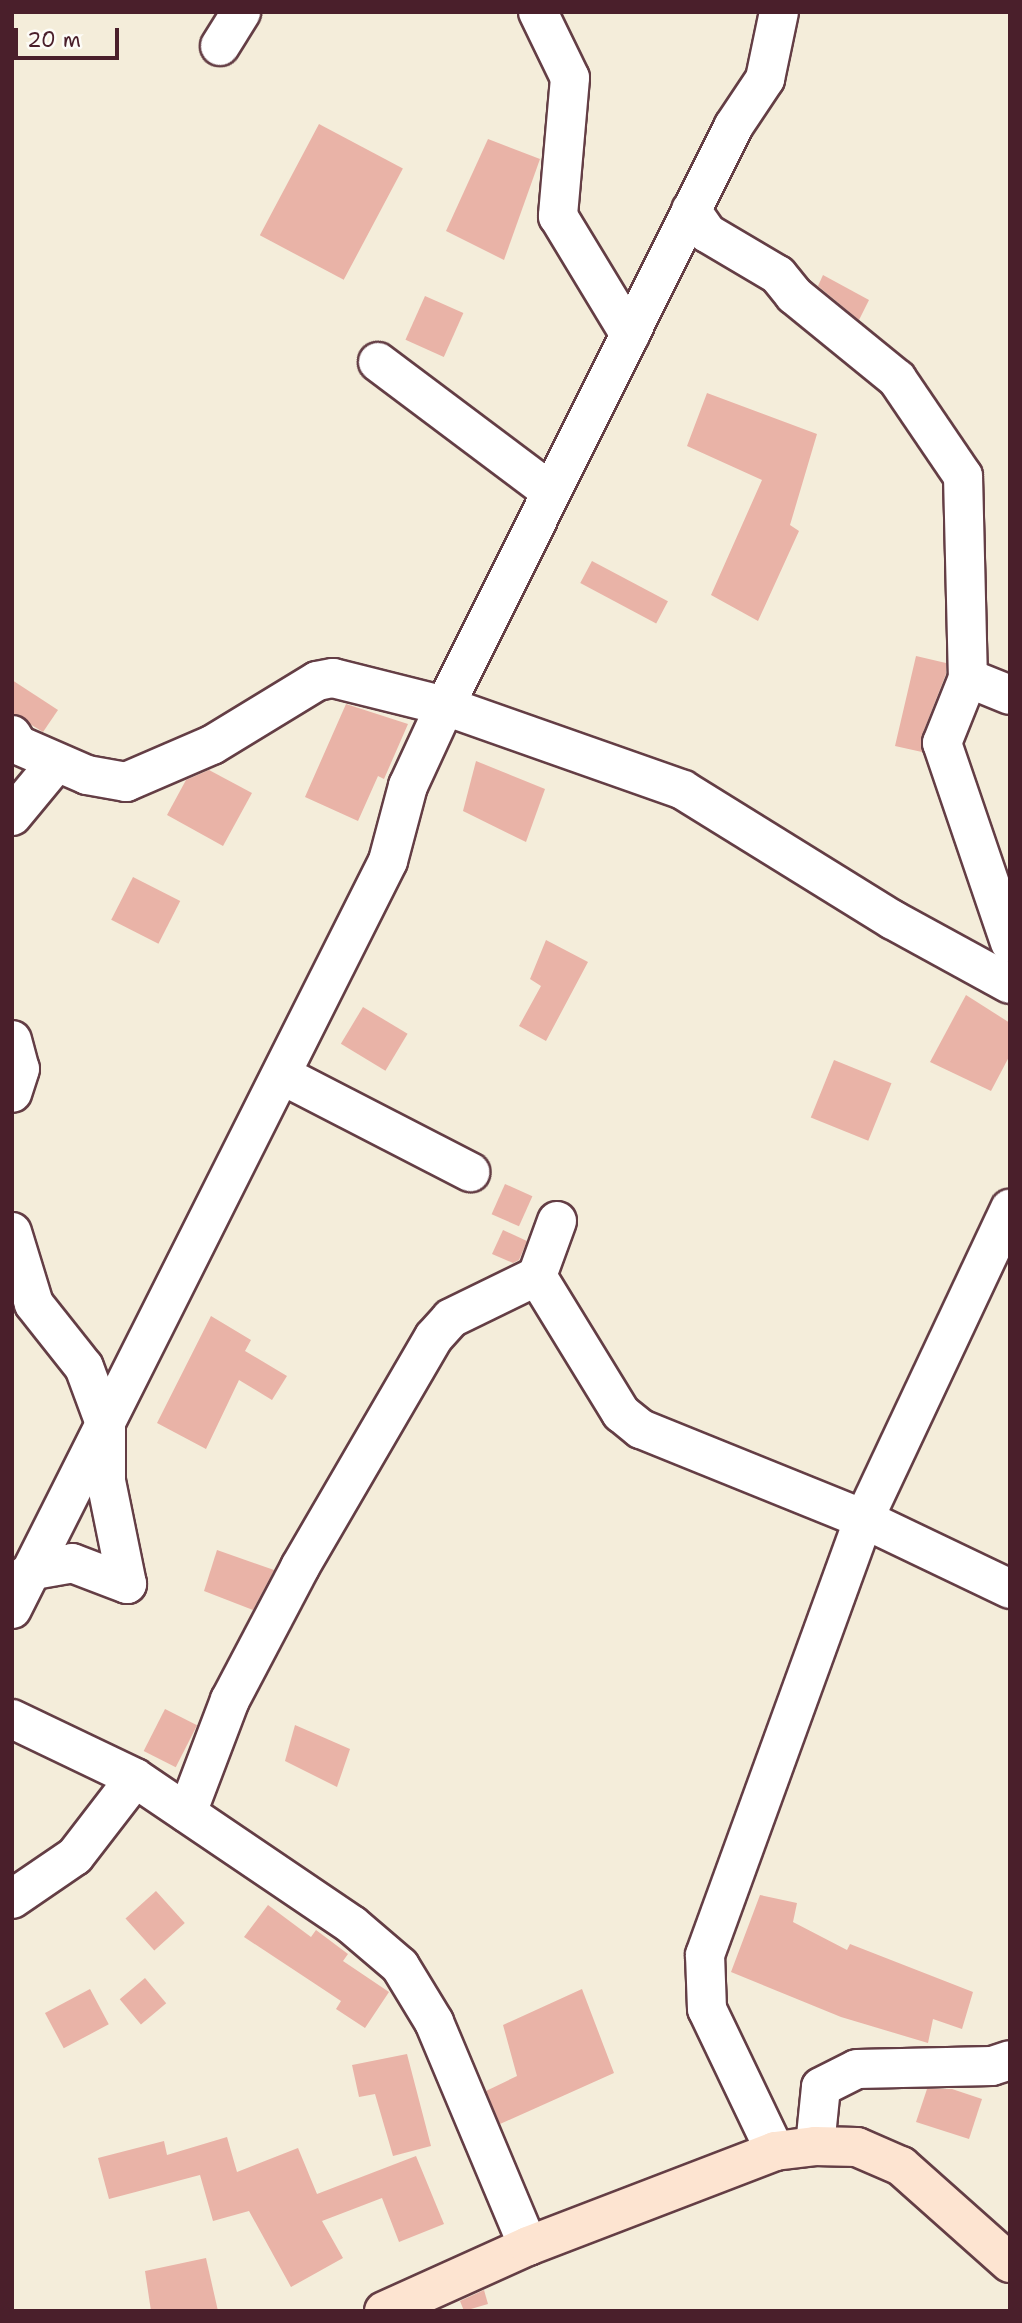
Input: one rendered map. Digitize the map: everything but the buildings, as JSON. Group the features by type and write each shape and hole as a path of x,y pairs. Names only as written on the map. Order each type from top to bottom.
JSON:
{"street":[{"path":"220,46 241,12"},
{"path":"538,12 570,78 558,216 630,335"},
{"path":"12,1609 23,1577 106,1426 388,861 408,786 445,706 733,127 765,79 779,12"},
{"path":"691,210 707,233 778,275 794,295 897,379 963,476 968,678 942,743 1010,943"},
{"path":"378,362 551,492"},
{"path":"12,736 19,746 87,775 126,782 212,745 317,681 333,678 445,706 683,790 893,920 1010,985"},
{"path":"968,678 1010,695"},
{"path":"12,816 56,762"},
{"path":"12,1040 20,1069 12,1093"},
{"path":"282,1075 470,1172"},
{"path":"775,2151 706,2009 705,1955 864,1519 1010,1209"},
{"path":"187,1813 230,1700 300,1567 434,1337 451,1318 537,1276 557,1221"},
{"path":"13,1239 34,1304 84,1367 106,1426 106,1481 127,1584 72,1563 23,1577"},
{"path":"537,1276 621,1413 641,1429 864,1519 1010,1589"},
{"path":"12,1719 135,1778 352,1925 400,1966 434,2022 528,2246"},
{"path":"12,1899 75,1856 135,1778"},
{"path":"815,2146 821,2087 857,2069 992,2066 1010,2060"},
{"path":"384,2311 528,2246 775,2151 815,2146 858,2147 901,2166 1010,2263"}]}
